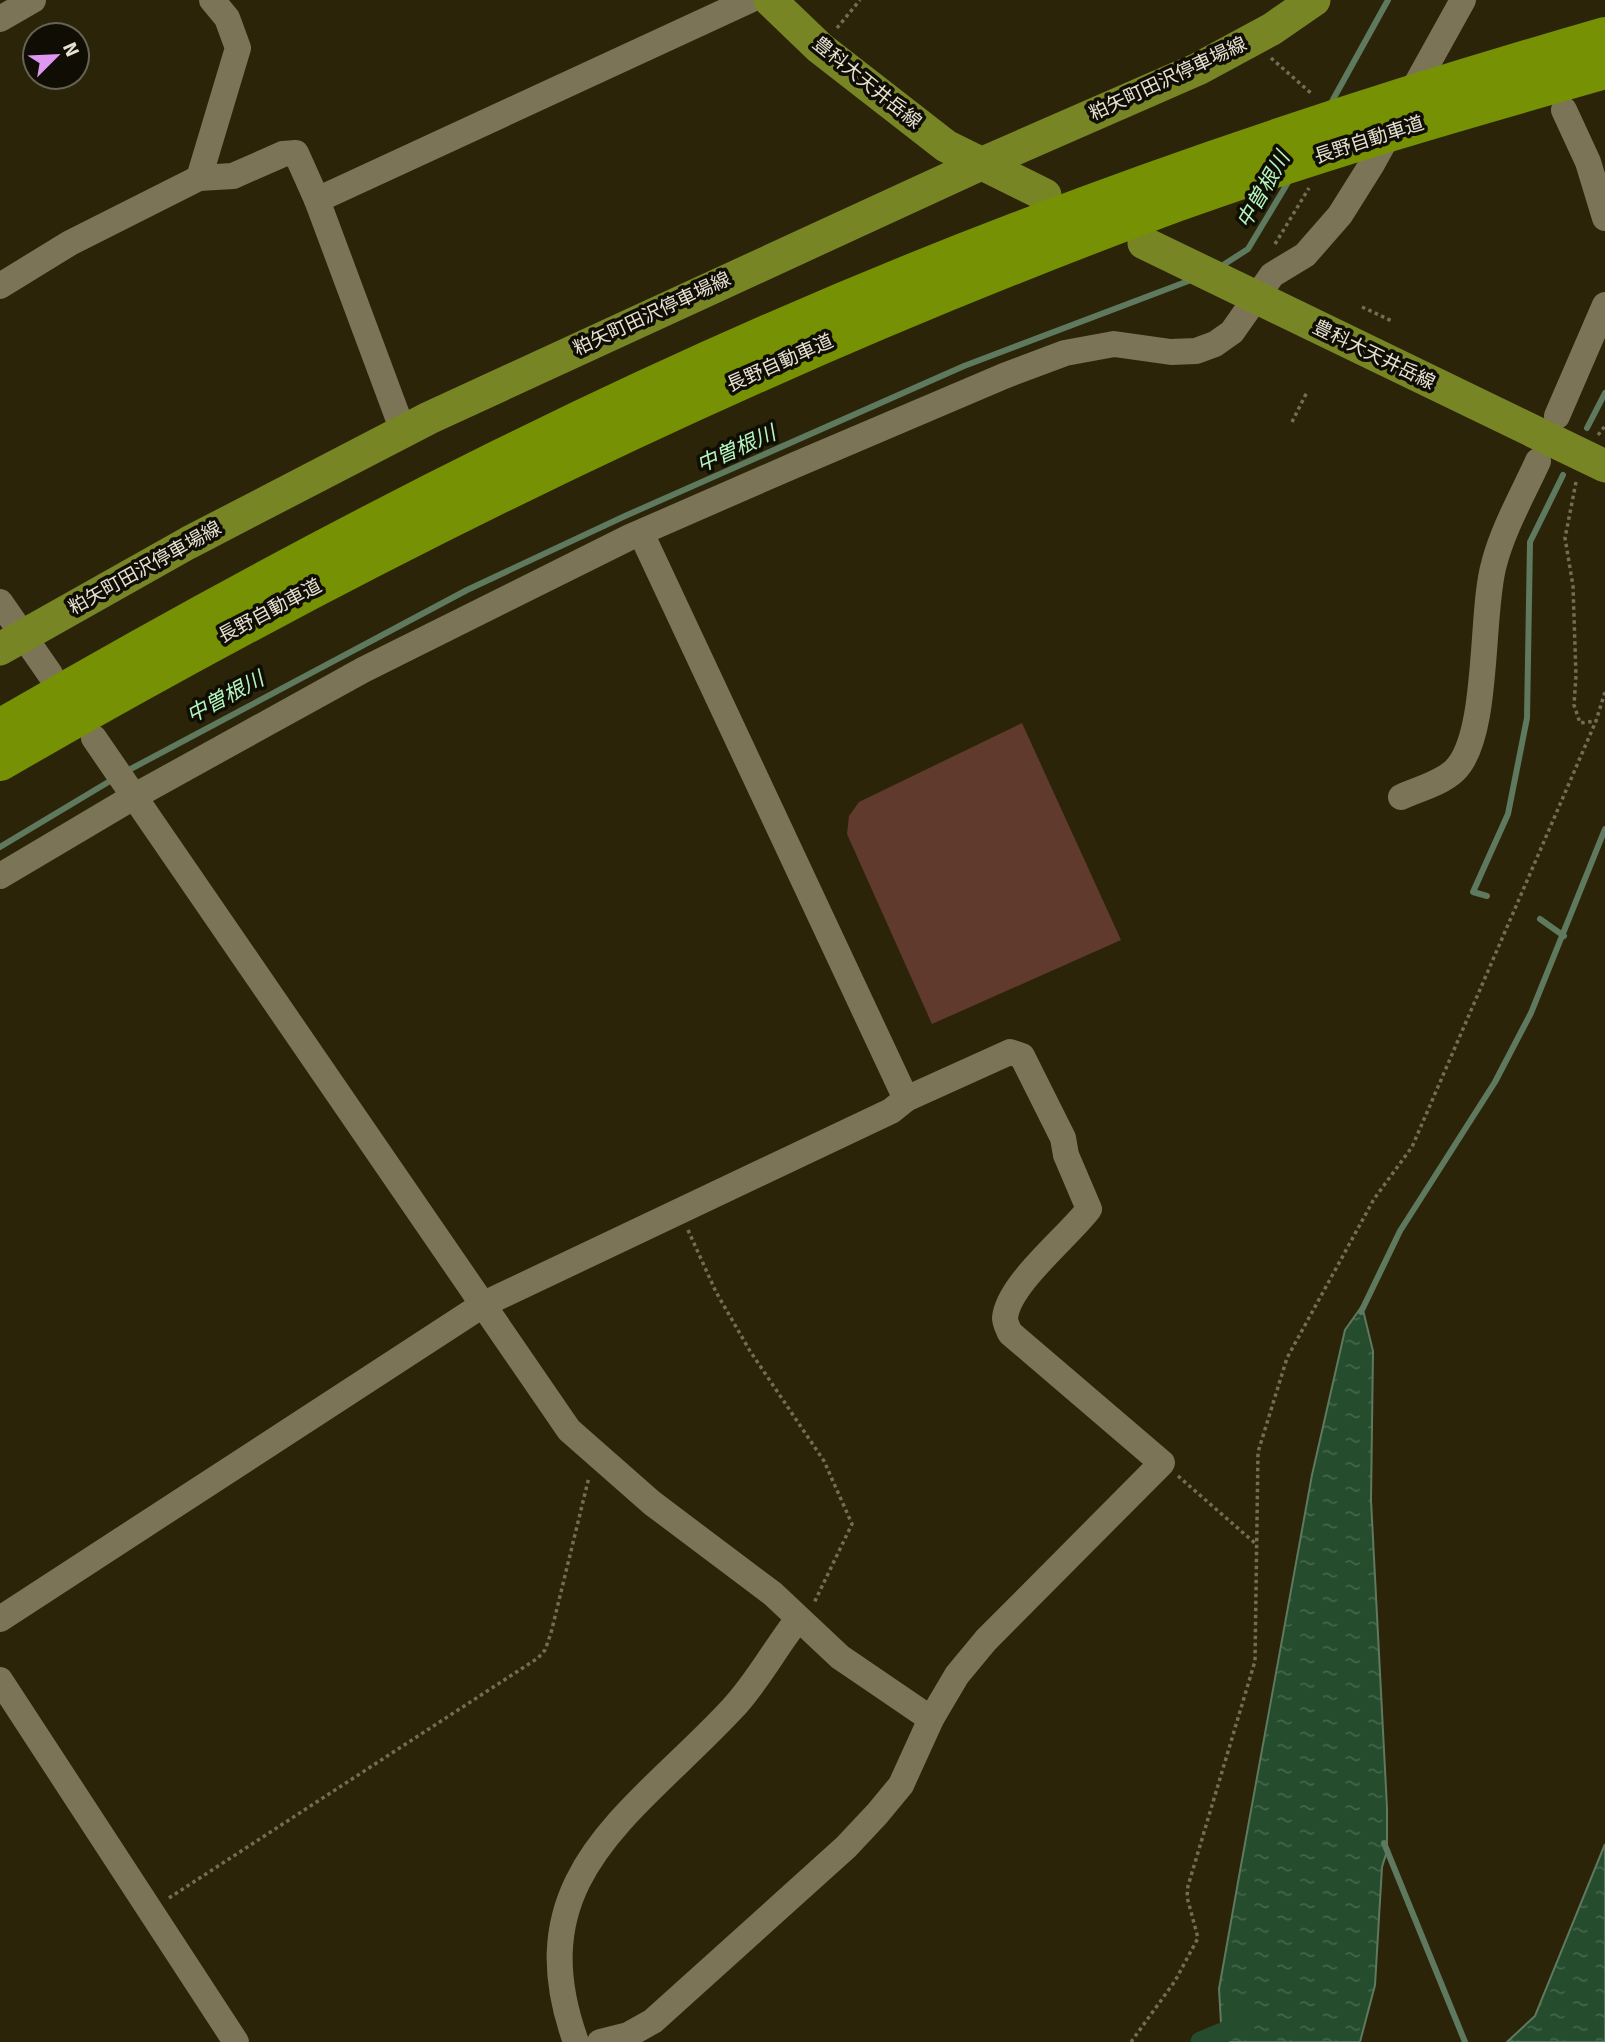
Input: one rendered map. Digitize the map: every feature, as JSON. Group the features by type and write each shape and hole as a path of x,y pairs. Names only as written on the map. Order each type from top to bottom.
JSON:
{"highway":[{"name":"長野自動車道","path":"0,728 267,577 534,442 678,374 844,301 1004,236 1294,132 1438,85 1605,36"},
{"name":"長野自動車道","path":"0,762 130,687 407,538 689,402 1031,258 1274,171 1416,124 1605,70"}],"main road":[{"name":"豊科大天井岳線","path":"770,0 820,48 946,146 1045,195"},
{"name":"粕矢町田沢停車場線","path":"11,642 188,543 403,431 983,163 1198,69 1272,29 1314,0"},
{"name":"豊科大天井岳線","path":"1144,243 1255,299 1593,460"}],"street":[{"path":"0,19 33,0"},
{"path":"199,178 238,48 227,18 212,0"},
{"path":"317,200 750,0"},
{"path":"0,876 132,793 363,670 641,533 795,465 1004,376 1065,353 1114,344 1171,352 1196,351 1215,344 1232,332 1272,275 1304,255 1339,215 1372,164 1464,0"},
{"path":"1563,110 1588,162 1605,218"},
{"path":"0,286 70,243 199,178 233,176 291,152 301,158 403,431"},
{"path":"1557,416 1605,305"},
{"path":"1401,797 1455,771 1464,755 1481,697 1486,615 1494,564 1538,461"},
{"path":"641,533 906,1099"},
{"path":"0,602 11,642 50,674"},
{"path":"94,738 569,1430 652,1503 772,1594 840,1657 931,1719"},
{"path":"0,1619 484,1304 891,1111 906,1099 1010,1052 1022,1056 1063,1138 1066,1155 1089,1209 1020,1286 1008,1306 1004,1321 1010,1333 1162,1463 986,1640 957,1675 931,1719 901,1785 846,1847 653,2021 628,2035 600,2042"},
{"path":"576,2042 565,2012 559,1979 559,1941 564,1911 575,1883 608,1833 734,1707 798,1619"},
{"path":"0,1680 236,2042"}],"path":[{"path":"820,48 860,0"},
{"path":"1269,57 1317,97"},
{"path":"1273,248 1314,179"},
{"path":"1362,307 1392,321"},
{"path":"1292,422 1307,392"},
{"path":"1596,721 1580,723 1574,705 1574,611 1565,538 1605,426"},
{"path":"1131,2042 1175,1981 1198,1938 1187,1897 1188,1886 1255,1661 1258,1452 1287,1358 1374,1199 1412,1147 1596,721 1605,692"},
{"path":"680,1211 716,1292 750,1351 824,1461 852,1524 811,1609 798,1619"},
{"path":"149,1910 538,1658 545,1650 551,1633 594,1454"},
{"path":"1162,1463 1256,1544"}],"shaded area":[{"path":"1022,723 1121,940 932,1024 847,834 849,816 859,802"}],"water":[{"path":"1362,1306 1373,1351 1371,1500 1387,1808 1387,1851 1382,1867 1375,1985 1360,2042 1229,2042 1221,2023 1219,1989 1240,1871 1312,1475 1345,1330"},
{"path":"1605,1844 1605,2042 1507,2042 1535,2016"}],"waterway":[{"name":"中曽根川","path":"1330,105 1388,0"},
{"name":"中曽根川","path":"1220,267 1248,249 1290,179"},
{"name":"中曽根川","path":"125,772 467,590 625,516 964,366 1191,280"},
{"path":"1587,428 1605,393"},
{"path":"1487,896 1473,892 1508,814 1527,718 1530,542 1563,475"},
{"name":"中曽根川","path":"0,847 115,778"},
{"path":"1361,1312 1400,1231 1495,1082 1531,1013 1605,829"},
{"path":"1540,919 1564,936"},
{"path":"1384,1843 1465,2042"},
{"path":"1201,2042 1225,2032 1248,2016"}]}
